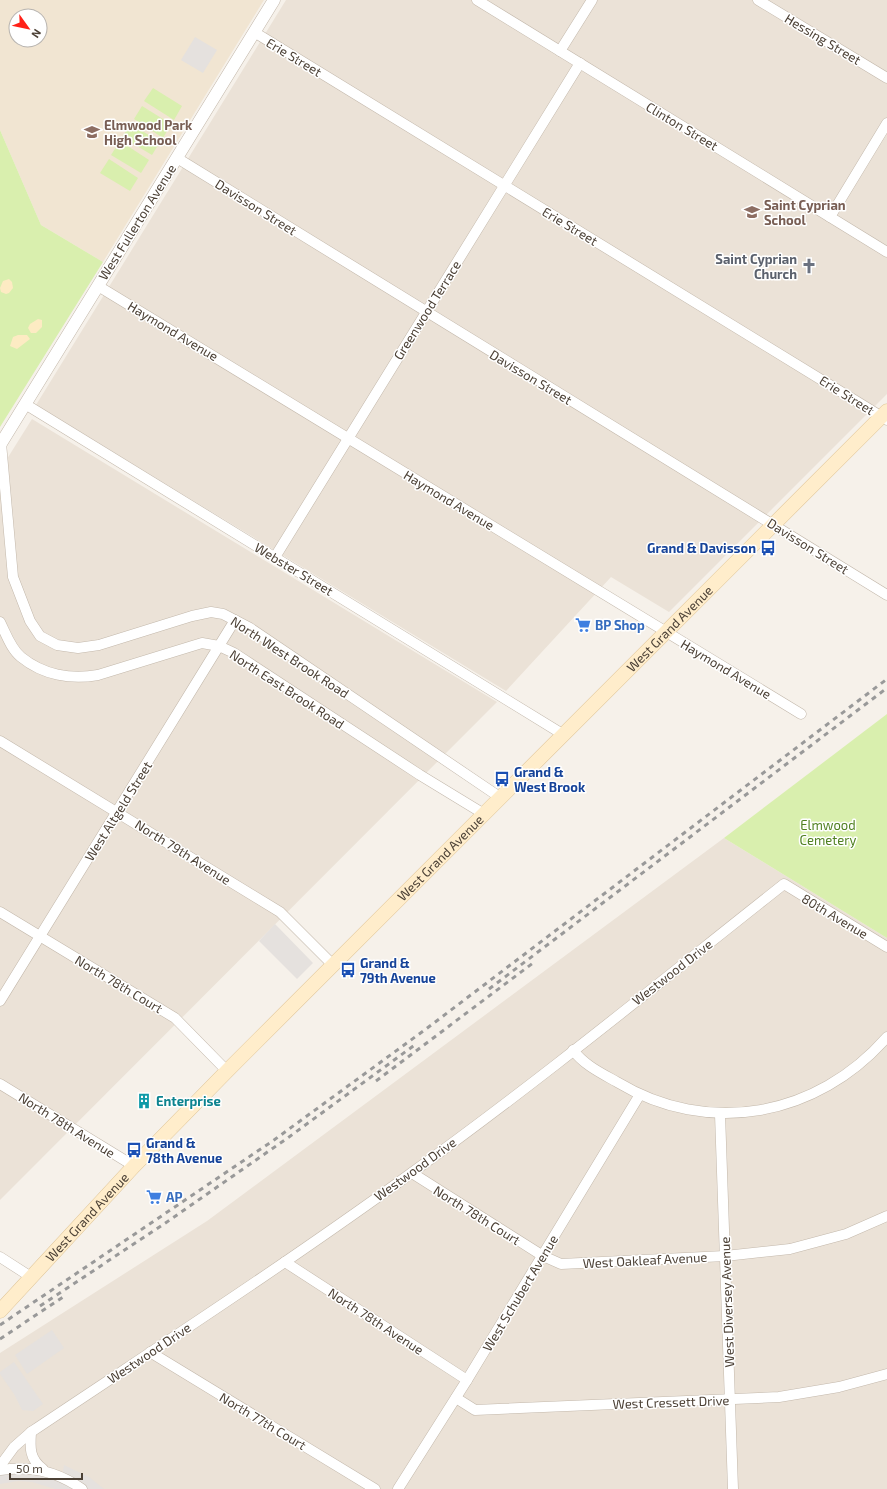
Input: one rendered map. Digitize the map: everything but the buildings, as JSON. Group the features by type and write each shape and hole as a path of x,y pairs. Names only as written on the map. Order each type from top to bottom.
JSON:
{"main road":[{"name":"West Grand Avenue","path":"0,1311 134,1166 227,1071 334,966 773,525 885,416"}],"street":[{"name":"West Fullerton Avenue","path":"0,444 274,0"},
{"name":"Clinton Street","path":"477,0 887,252"},
{"path":"560,51 592,0"},
{"name":"Hessing Street","path":"758,0 887,78"},
{"name":"Erie Street","path":"254,32 504,186 885,416"},
{"name":"Greenwood Terrace","path":"275,557 580,63"},
{"path":"830,217 887,123"},
{"name":"Davisson Street","path":"176,158 887,595"},
{"name":"Haymond Avenue","path":"98,286 801,714"},
{"name":"Webster Street","path":"25,404 564,734"},
{"name":"North West Brook Road","path":"0,444 13,577 30,621 40,636 57,645 78,648 99,645 192,616 212,612 223,614 250,628 501,798"},
{"name":"West Altgeld Street","path":"0,1001 235,620"},
{"name":"North East Brook Road","path":"0,622 9,640 21,657 47,671 65,677 80,678 98,675 202,643 220,646 234,653 484,814"},
{"name":"North 79th Avenue","path":"0,740 280,912 334,966"},
{"name":"80th Avenue","path":"784,884 887,947"},
{"name":"Westwood Drive","path":"0,1466 14,1447 31,1432 285,1262 412,1173 574,1050 784,884"},
{"name":"North 78th Court","path":"0,912 175,1018 227,1071"},
{"path":"574,1050 580,1060 639,1096 681,1109 720,1114 742,1113 778,1106 805,1097 844,1076 862,1062 887,1037"},
{"name":"North 78th Avenue","path":"0,1084 134,1166"},
{"name":"West Schubert Avenue","path":"398,1489 456,1398 639,1096"},
{"name":"West Diversey Avenue","path":"720,1114 733,1489"},
{"name":"North 78th Court","path":"412,1173 543,1256"},
{"name":"West Oakleaf Avenue","path":"543,1256 561,1264 725,1256 810,1245 846,1234 887,1216"},
{"path":"0,1257 31,1277"},
{"name":"North 78th Avenue","path":"285,1262 467,1380"},
{"name":"North 77th Court","path":"150,1352 375,1489"},
{"name":"West Cressett Drive","path":"456,1398 475,1410 730,1400 807,1394 887,1374"},
{"path":"31,1432 30,1447 32,1458 43,1469 71,1481 82,1489"},
{"path":"0,1470 43,1469"}],"shaded area":[{"name":"Elmwood Park High School","path":"0,0 264,0 103,262 41,225 0,130"},
{"path":"286,0 887,0 887,394 669,612 611,577 506,691 36,405"},
{"path":"195,37 217,50 203,73 181,60"},
{"path":"32,419 497,702 0,1200 0,470"},
{"path":"724,838 887,938 887,1489 0,1489 0,1353 207,1221"},
{"path":"275,924 313,963 297,979 259,941"},
{"path":"52,1330 64,1348 27,1374 15,1355"},
{"path":"14,1362 43,1404 33,1411 22,1410 14,1394 0,1374 0,1372"},
{"path":"64,1465 89,1477 104,1489 55,1489 32,1482 18,1481 0,1484 0,1470 62,1477"}],"green space":[{"path":"153,88 182,106 174,120 144,101"},
{"path":"142,106 171,124 163,138 134,119"},
{"path":"131,124 160,142 152,155 122,137"},
{"path":"0,130 41,225 103,262 0,427"},
{"path":"120,141 149,160 141,173 111,155"},
{"path":"109,159 138,178 130,191 100,173"},
{"name":"Elmwood Cemetery","path":"887,714 887,938 724,838"}],"sand":[{"path":"9,279 12,282 13,288 6,294 1,292 0,288 3,281"},
{"path":"38,319 42,320 42,327 36,333 31,333 28,328 30,324"},
{"path":"18,335 27,335 30,339 17,349 10,346 13,337"}],"railway":[{"path":"0,1325 274,1140 426,1029 887,679"},
{"path":"489,989 887,688"},
{"path":"376,1081 533,963"},
{"path":"40,1306 164,1224 289,1137 416,1044"},
{"path":"0,1339 63,1297"}],"place":[{"name":"Elmwood Park High School","path":"92,132"},
{"name":"Saint Cyprian School","path":"752,212"},
{"name":"Saint Cyprian Church","path":"809,266"},
{"name":"Grand & Davisson","path":"768,548"},
{"name":"BP Shop","path":"583,625"},
{"name":"Grand & West Brook","path":"502,779"},
{"name":"Grand & 79th Avenue","path":"348,970"},
{"name":"Enterprise","path":"144,1101"},
{"name":"Grand & 78th Avenue","path":"134,1150"},
{"name":"AP","path":"154,1197"}]}
